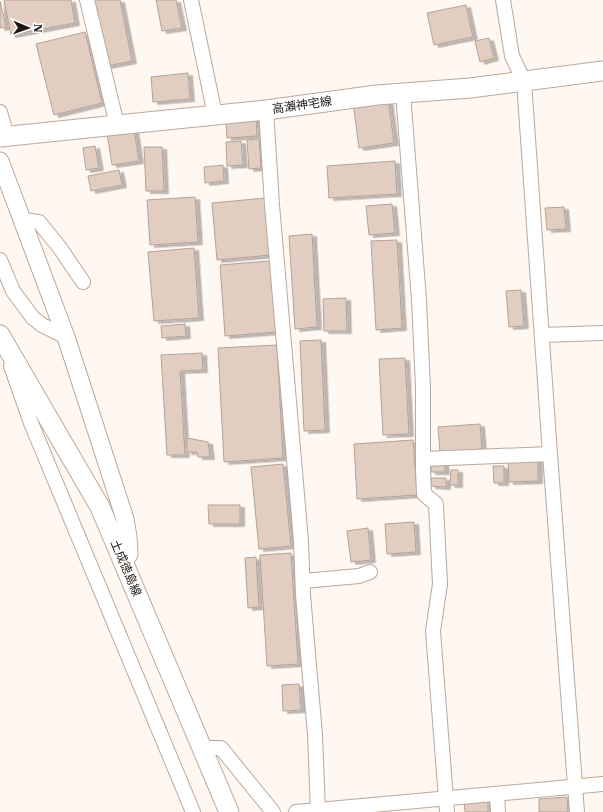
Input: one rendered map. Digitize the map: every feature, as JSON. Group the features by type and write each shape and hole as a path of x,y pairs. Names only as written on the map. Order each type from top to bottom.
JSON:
{"main road":[{"name":"高瀬神宅線","path":"4,137 117,124 266,110 377,95 470,88 603,71"},
{"name":"土成徳島線","path":"0,335 100,507 229,812"}],"street":[{"path":"87,0 117,124"},
{"path":"191,0 215,115"},
{"path":"503,0 512,56 524,81 577,812"},
{"path":"403,93 419,300 423,388 424,494 436,504 440,584 433,631 446,805"},
{"path":"266,110 273,213 301,541 302,581 315,735 318,811"},
{"path":"0,112 4,137"},
{"path":"0,161 66,337 125,519 129,554 123,563"},
{"path":"23,220 39,222 60,248 83,282"},
{"path":"0,260 13,291 33,318 42,325 66,337"},
{"path":"542,335 603,333"},
{"path":"0,335 31,423 193,812"},
{"path":"423,459 550,454"},
{"path":"302,581 359,576 370,572"},
{"path":"202,748 221,748 273,812"},
{"path":"296,812 446,805 497,794 603,784"},
{"path":"497,794 498,812"}],"building":[{"path":"4,0 71,0 75,23 11,35"},
{"path":"94,0 120,0 132,61 107,66"},
{"path":"156,0 176,0 182,28 162,31"},
{"path":"0,1 6,27 0,28"},
{"path":"466,5 473,37 434,45 427,13"},
{"path":"85,32 102,103 54,115 36,44"},
{"path":"489,38 494,58 480,62 475,41"},
{"path":"188,73 190,99 153,102 151,77"},
{"path":"388,98 394,143 359,148 353,103"},
{"path":"256,116 257,136 227,138 226,118"},
{"path":"134,129 139,161 112,165 107,133"},
{"path":"259,139 261,168 249,169 247,140"},
{"path":"241,141 243,165 227,166 226,142"},
{"path":"95,146 99,168 86,170 83,148"},
{"path":"144,147 162,147 164,191 146,191"},
{"path":"395,161 397,194 329,198 327,166"},
{"path":"223,165 224,181 205,183 204,167"},
{"path":"119,170 122,185 91,191 88,176"},
{"path":"195,197 198,242 150,245 147,200"},
{"path":"266,198 271,255 217,260 212,203"},
{"path":"392,204 395,233 369,235 366,206"},
{"path":"564,207 566,229 547,230 545,208"},
{"path":"312,234 317,327 295,329 289,236"},
{"path":"397,240 402,328 376,330 371,241"},
{"path":"194,248 199,318 154,321 148,252"},
{"path":"270,261 276,332 225,336 220,265"},
{"path":"521,290 524,326 509,327 506,291"},
{"path":"346,298 347,331 324,331 323,299"},
{"path":"185,324 186,336 162,338 161,326"},
{"path":"321,340 325,430 304,431 300,341"},
{"path":"277,345 283,458 224,462 218,348"},
{"path":"202,353 203,370 180,371 185,455 167,455 161,355"},
{"path":"405,358 409,434 383,435 379,359"},
{"path":"480,424 482,449 440,452 438,427"},
{"path":"187,438 208,442 210,457 198,457 197,452 187,452"},
{"path":"413,440 417,495 357,499 354,444"},
{"path":"538,459 538,481 509,482 508,460"},
{"path":"444,463 445,472 431,472 431,464"},
{"path":"283,464 291,546 259,549 251,467"},
{"path":"493,466 504,466 504,483 494,483"},
{"path":"451,470 458,470 458,485 450,485"},
{"path":"431,478 446,478 446,487 431,486"},
{"path":"208,505 240,505 240,524 209,524"},
{"path":"414,522 416,552 387,554 385,524"},
{"path":"368,528 371,560 351,562 347,531"},
{"path":"291,553 298,664 267,666 260,555"},
{"path":"256,557 259,607 248,608 245,558"},
{"path":"299,684 301,710 283,711 282,685"},
{"path":"567,797 568,812 539,812 539,799"},
{"path":"488,800 488,812 465,812 464,801"}]}
